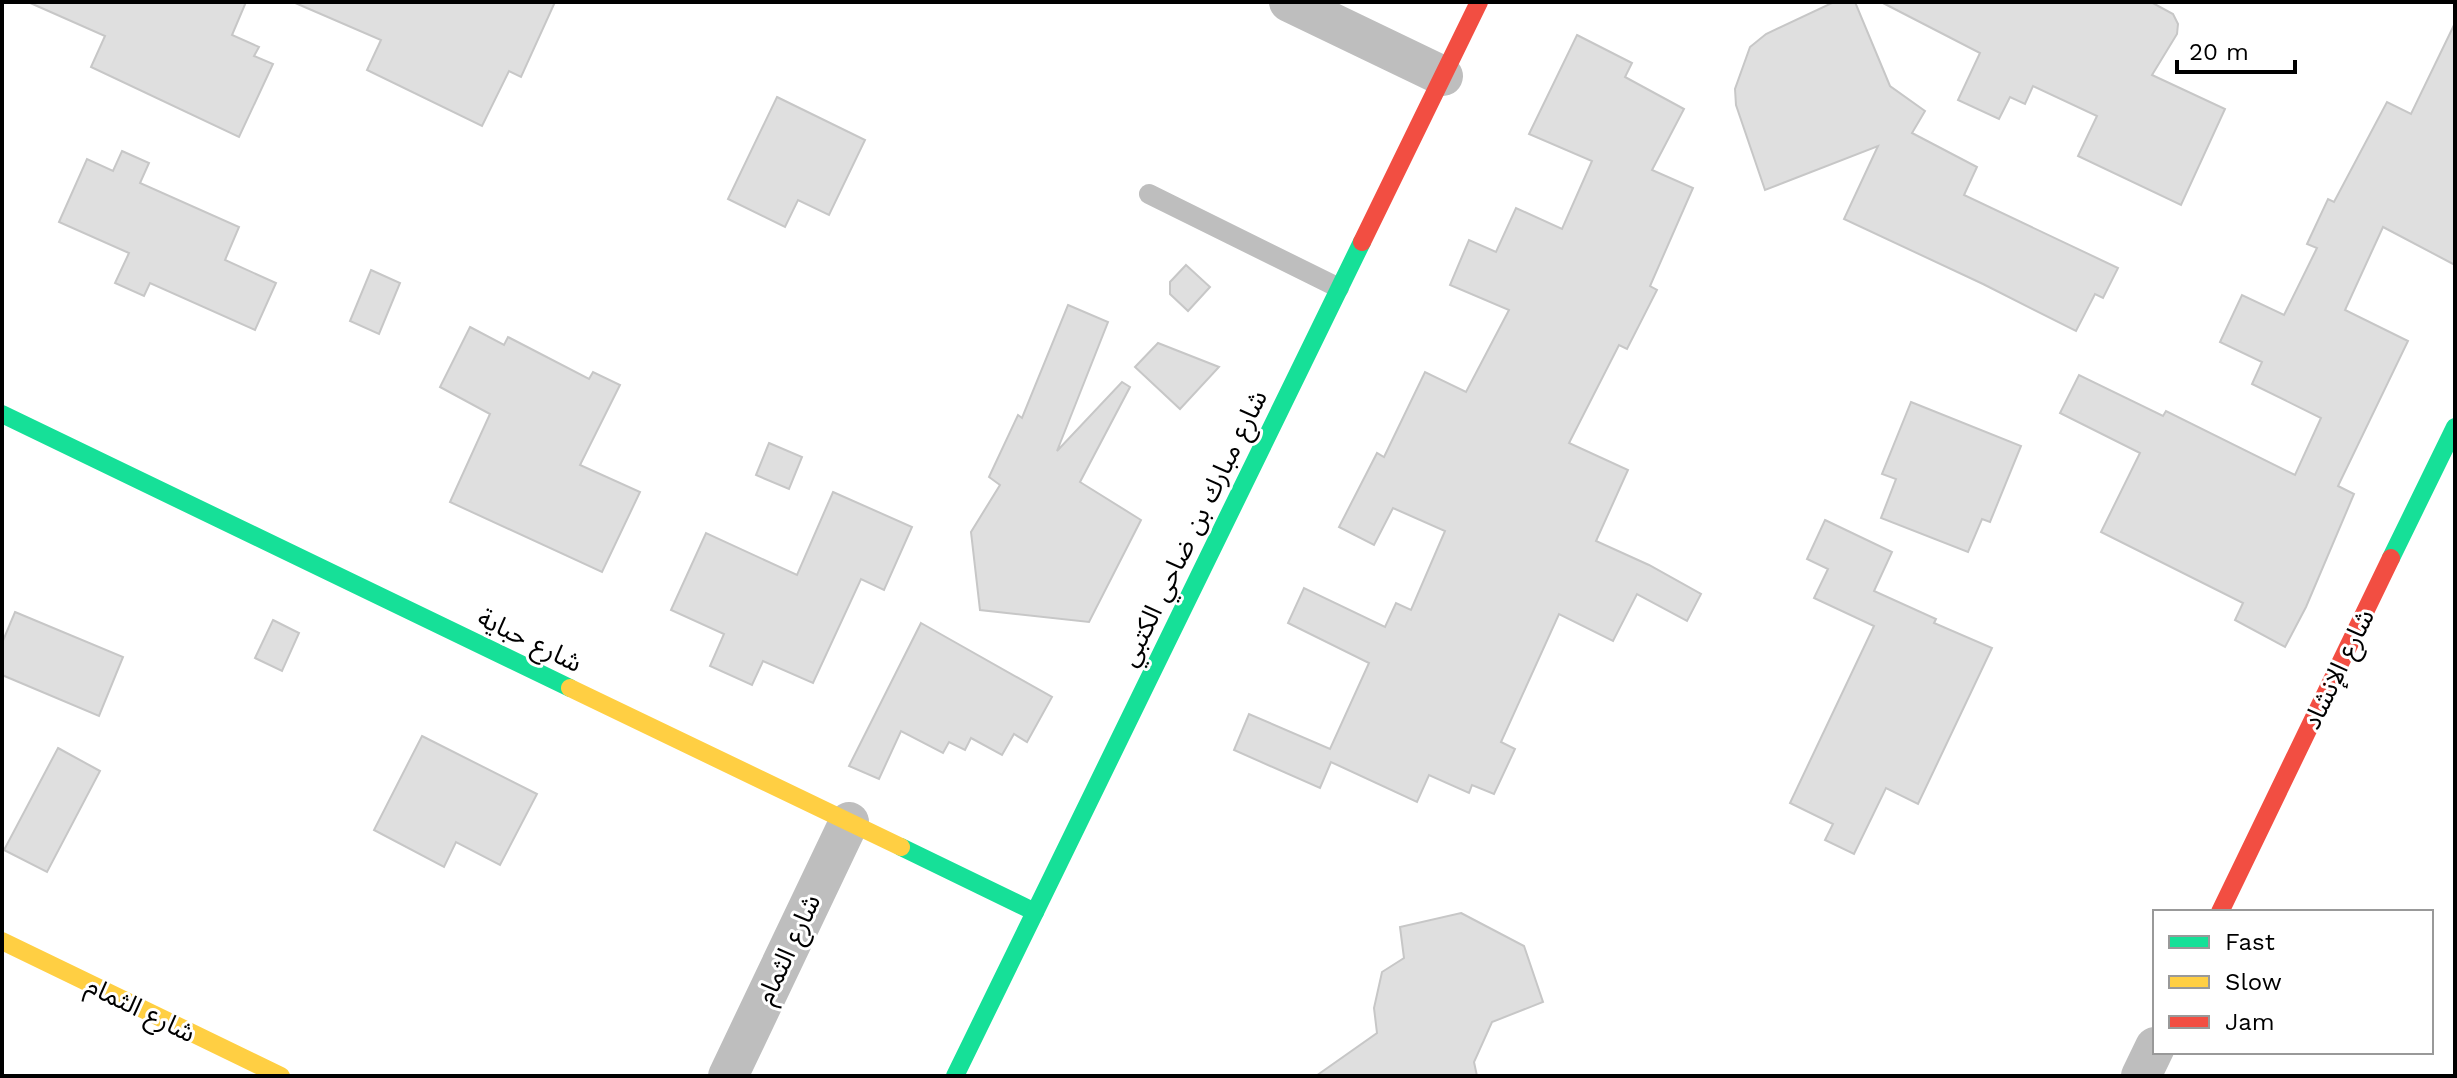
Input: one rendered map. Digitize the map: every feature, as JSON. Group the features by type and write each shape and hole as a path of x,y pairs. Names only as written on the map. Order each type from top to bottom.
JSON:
{"street":[{"path":"1289,2 1443,76"},
{"name":"شارع مبارك بن ضاحي الكتبي","path":"955,1076 1479,2"},
{"name":"شارع حباية","path":"2,414 1035,912"},
{"name":"شارع الإنشاد","path":"2221,910 2455,427"},
{"name":"شارع الثمام","path":"728,1076 849,822"},
{"name":"شارع الثمام","path":"2,941 281,1076"},
{"path":"2141,1076 2153,1051"}],"lane":[{"path":"1149,194 1339,288"}],"building":[{"path":"28,2 246,2 232,35 259,47 254,56 273,64 239,137 91,67 105,36"},
{"path":"293,2 555,2 521,77 509,71 482,126 367,70 381,40"},
{"path":"1834,2 1855,2 1890,86 1925,111 1912,133 1977,167 1964,195 2118,268 2103,298 2095,294 2076,331 1844,219 1878,146 1765,190 1736,105 1735,89 1750,47 1766,34"},
{"path":"1881,2 2151,2 2173,14 2178,24 2177,34 2152,75 2225,109 2181,205 2078,156 2097,116 2033,86 2025,104 2010,97 1999,119 1958,100 1980,53"},
{"path":"2455,23 2455,265 2383,227 2345,310 2408,341 2338,486 2354,494 2306,607 2285,647 2235,620 2243,603 2101,532 2140,453 2060,413 2079,375 2163,416 2166,411 2295,475 2321,418 2252,384 2262,362 2220,342 2242,295 2284,315 2317,248 2307,244 2328,199 2334,202 2387,102 2411,114"},
{"path":"1577,35 1632,63 1625,77 1684,109 1652,170 1693,188 1650,286 1657,290 1627,349 1619,345 1569,443 1628,470 1596,541 1649,565 1701,594 1687,621 1637,594 1613,641 1559,614 1501,742 1515,749 1494,794 1472,785 1469,793 1429,775 1417,802 1331,762 1320,788 1234,750 1249,714 1330,749 1369,663 1288,623 1304,588 1385,627 1396,603 1411,610 1445,531 1393,508 1374,545 1339,527 1377,453 1384,457 1425,372 1466,392 1509,310 1450,285 1469,240 1496,252 1516,208 1562,229 1592,161 1529,134"},
{"path":"777,97 865,140 829,215 798,200 785,227 728,199"},
{"path":"122,151 149,163 140,183 239,227 225,260 276,283 255,330 150,283 144,296 115,283 129,253 59,222 87,159 113,171"},
{"path":"1186,265 1210,287 1188,311 1170,294 1170,282"},
{"path":"371,270 400,283 379,334 350,321"},
{"path":"1068,305 1108,322 1057,451 1122,382 1130,387 1080,482 1141,520 1089,622 980,610 971,532 1000,485 989,477 1018,415 1022,418"},
{"path":"470,327 504,345 508,337 589,379 593,372 620,385 580,465 640,492 602,572 450,502 490,414 440,387"},
{"path":"1158,343 1219,367 1180,409 1135,367"},
{"path":"1911,402 2021,446 1990,522 1982,519 1968,552 1881,518 1896,479 1882,474"},
{"path":"769,443 802,457 789,489 756,475"},
{"path":"833,492 912,527 884,590 861,579 813,683 763,661 752,685 710,666 724,634 671,610 706,533 797,575"},
{"path":"1825,520 1892,552 1874,591 1936,619 1934,623 1992,648 1918,804 1886,788 1854,854 1825,840 1833,824 1790,803 1874,626 1814,598 1828,569 1807,559"},
{"path":"15,612 123,657 99,716 2,675 2,643"},
{"path":"273,620 299,633 282,671 255,658"},
{"path":"921,623 1052,697 1027,742 1014,734 1002,755 971,738 965,750 949,742 943,753 901,731 879,779 849,766"},
{"path":"422,736 537,794 500,865 456,842 444,867 374,830"},
{"path":"58,748 100,771 47,872 4,850"},
{"path":"1461,913 1524,946 1543,1002 1492,1022 1474,1062 1477,1076 1316,1076 1377,1033 1374,1008 1382,972 1404,958 1400,927"}],"traffic: fast":[{"path":"955,1076 1362,242"},
{"path":"2,414 570,688"},
{"path":"2391,558 2455,427"},
{"path":"901,847 1035,912"}],"traffic: slow":[{"path":"570,688 901,847"},
{"path":"2,941 281,1076"}],"traffic: jam":[{"path":"1362,242 1479,2"},
{"path":"2221,910 2391,558"}]}
